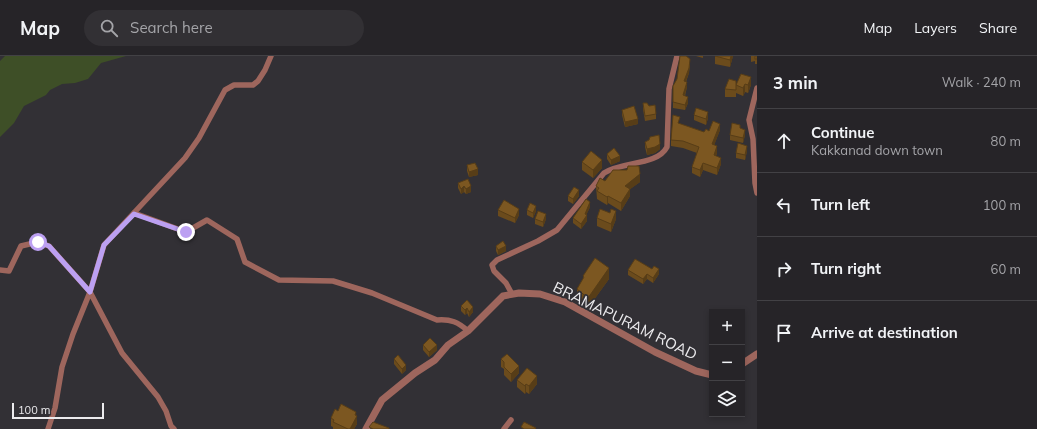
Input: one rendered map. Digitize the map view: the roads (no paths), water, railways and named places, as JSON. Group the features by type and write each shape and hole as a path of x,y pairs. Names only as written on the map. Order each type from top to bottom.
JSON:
{"street":[{"path":"48,429 56,408 62,368 73,334 90,292 104,245 185,158 199,138 226,90 234,85 253,85 258,82 271,56"},
{"path":"366,429 382,400 415,373 435,360 448,345 468,331 503,296 512,294 506,283 492,268 492,265 497,260 538,241 557,230 604,173 611,168 650,159 663,154 667,147 669,89 677,56"},
{"path":"757,88 749,120 754,138 755,183 757,192"},
{"path":"134,214 186,232 207,220 237,240 245,262 279,280 333,282 352,286 437,320 450,319 459,323 468,331"},
{"path":"0,270 9,271 21,246 38,242 49,246 90,292 122,353 158,397 166,411 171,426 174,429"},
{"name":"BRAMAPURAM ROAD","path":"512,294 540,294 565,302 655,352 696,371 709,374"},
{"path":"745,362 757,354"},
{"path":"504,429 511,420"}]}
